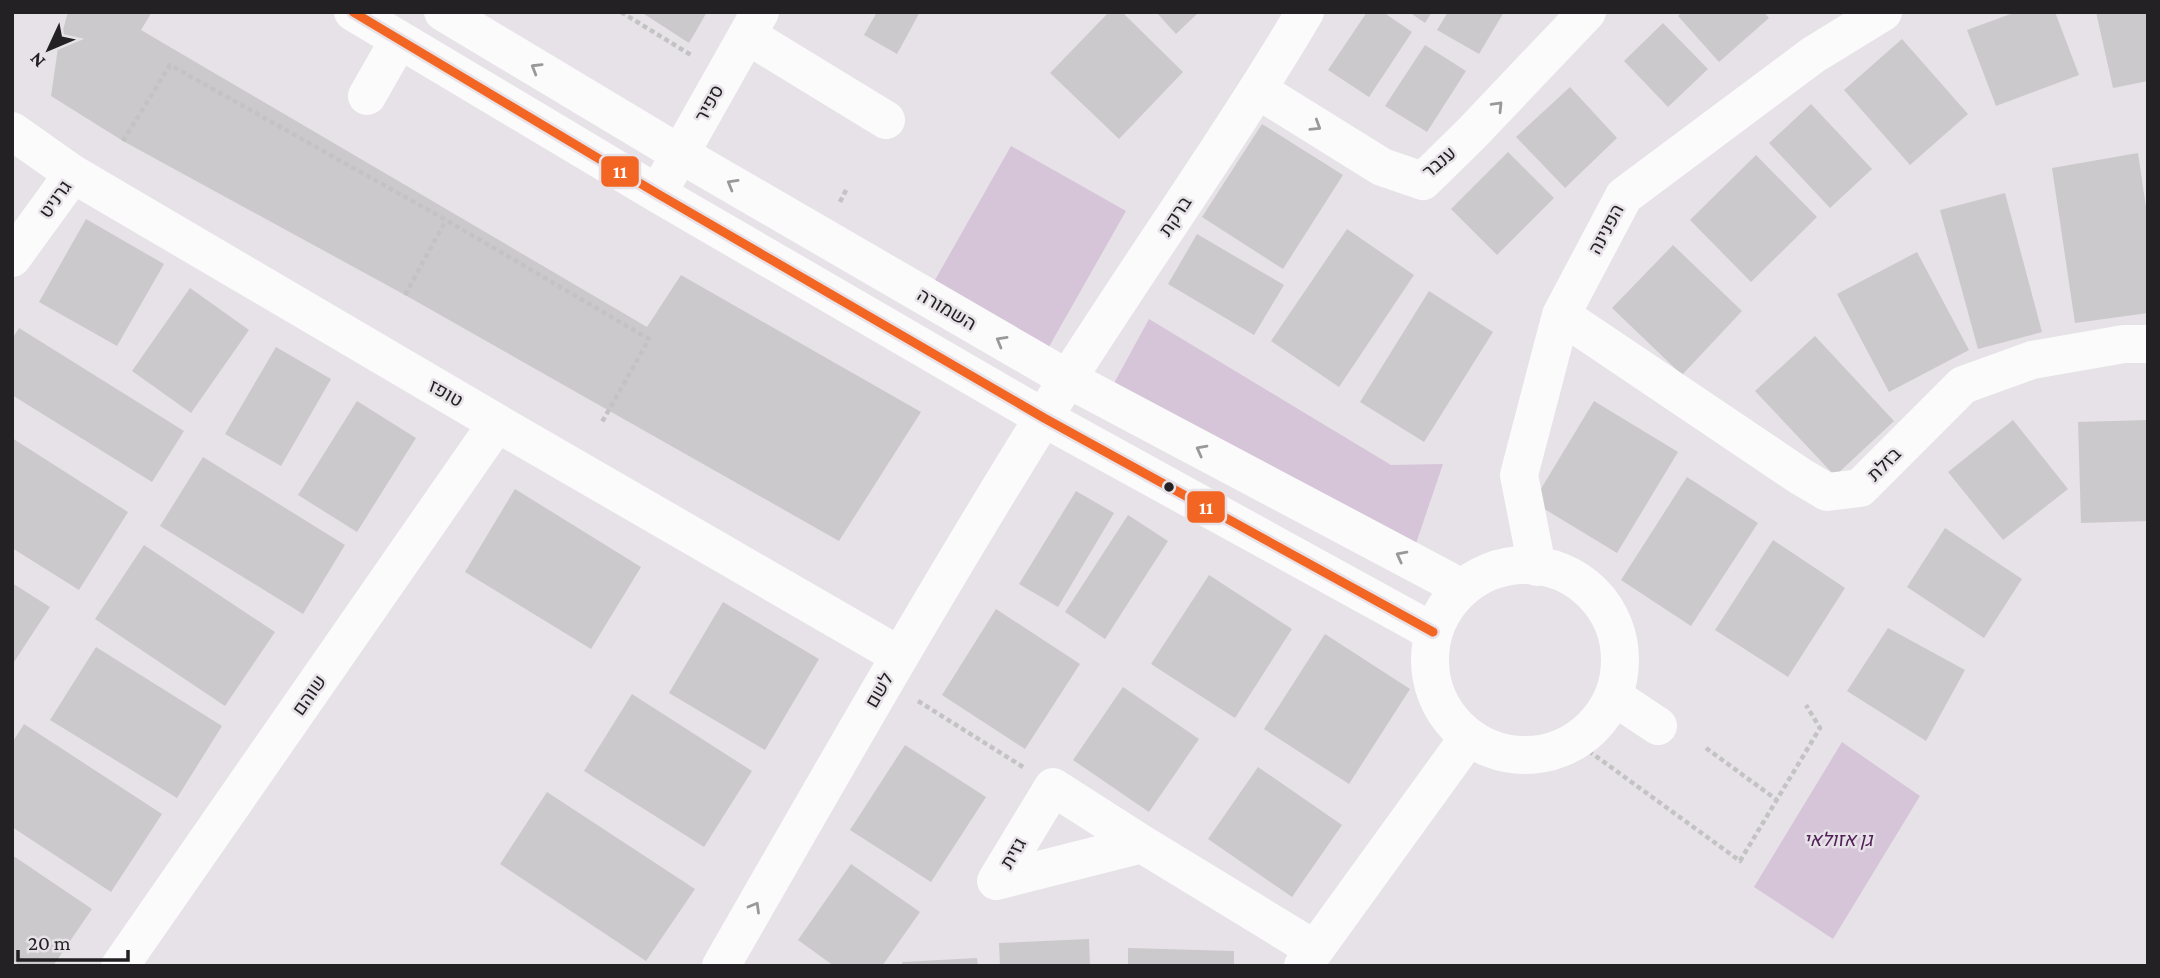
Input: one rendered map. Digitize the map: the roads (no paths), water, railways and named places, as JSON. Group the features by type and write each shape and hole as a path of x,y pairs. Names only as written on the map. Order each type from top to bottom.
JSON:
{"street":[{"path":"353,12 657,194 1044,418 1433,632"},
{"name":"השמורה","path":"443,12 680,154 1068,379 1462,588"},
{"name":"ברקת","path":"1044,418 1258,90 1305,12"},
{"name":"ענבר","path":"1258,90 1382,167 1423,181 1587,12"},
{"name":"הפנינה","path":"1537,566 1520,475 1561,315 1624,196 1813,55 1883,12"},
{"path":"754,24 886,120"},
{"name":"ספיר","path":"657,194 754,24"},
{"path":"367,96 399,40"},
{"name":"טופז","path":"12,131 73,174 497,423 890,661"},
{"name":"גרניט","path":"12,258 73,174"},
{"name":"בזלת","path":"1561,315 1827,492 1860,488 1963,385 2032,360 2124,344 2148,344"},
{"name":"לשם","path":"722,966 890,661 1044,418"},
{"name":"שוהם","path":"120,966 497,423"},
{"path":"1537,566 1566,573 1590,590 1608,612 1618,639 1620,668 1613,696 1592,729 1556,751 1535,755 1512,754 1489,748 1468,738 1456,728 1432,681 1429,647 1433,632 1449,601 1462,588 1479,576 1499,568 1537,566"},
{"path":"1613,696 1658,726"},
{"path":"1142,844 1308,958 1468,738"},
{"name":"גזית","path":"1053,787 1142,844 996,881 1053,787"}],"park label":[{"name":"גן אזולאי","path":"1838,839"}]}
